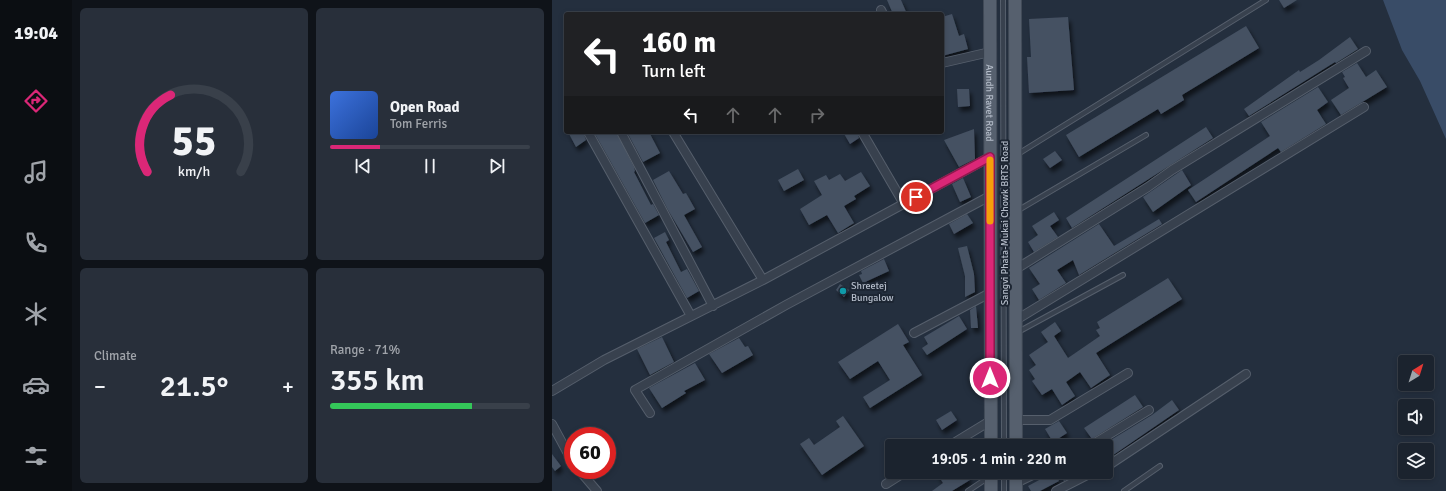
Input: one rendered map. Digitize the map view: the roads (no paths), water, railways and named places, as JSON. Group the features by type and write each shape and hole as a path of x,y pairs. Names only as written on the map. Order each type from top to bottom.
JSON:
{"main road":[{"name":"Aundh Ravet Road","path":"990,0 991,439"},
{"path":"1015,0 1016,439"},
{"path":"991,479 991,491"}],"street":[{"path":"1016,269 1148,187 1172,170 1366,51"},
{"path":"944,63 990,52"},
{"path":"1016,320 1364,107"},
{"path":"589,134 691,316"},
{"path":"622,134 713,306"},
{"path":"674,134 763,280"},
{"path":"863,134 904,204"},
{"path":"552,391 604,360 763,280 990,157"},
{"path":"650,413 635,390 825,283 990,196"},
{"path":"914,333 990,293"},
{"path":"1016,420 1050,420 1128,373"},
{"path":"1113,462 1246,374"},
{"path":"1101,439 1149,410"},
{"path":"960,439 990,421"},
{"path":"552,424 564,446"},
{"path":"587,479 597,491"},
{"path":"886,484 894,479"},
{"path":"1056,491 1079,479"}],"lane":[{"name":"Sangvi Phata-Mukai Chowk BRTS Road","path":"1003,0 1004,439"},
{"path":"1016,156 1266,0"},
{"path":"1016,212 1146,136"},
{"path":"1016,333 1123,275"},
{"path":"1124,491 1160,466"},
{"path":"968,491 984,479"},
{"path":"1004,479 1004,491"}],"water":[{"path":"1383,0 1446,0 1446,139 1420,81 1402,50"}],"place":[{"name":"Shreetej Bungalow","path":"843,291"}]}
